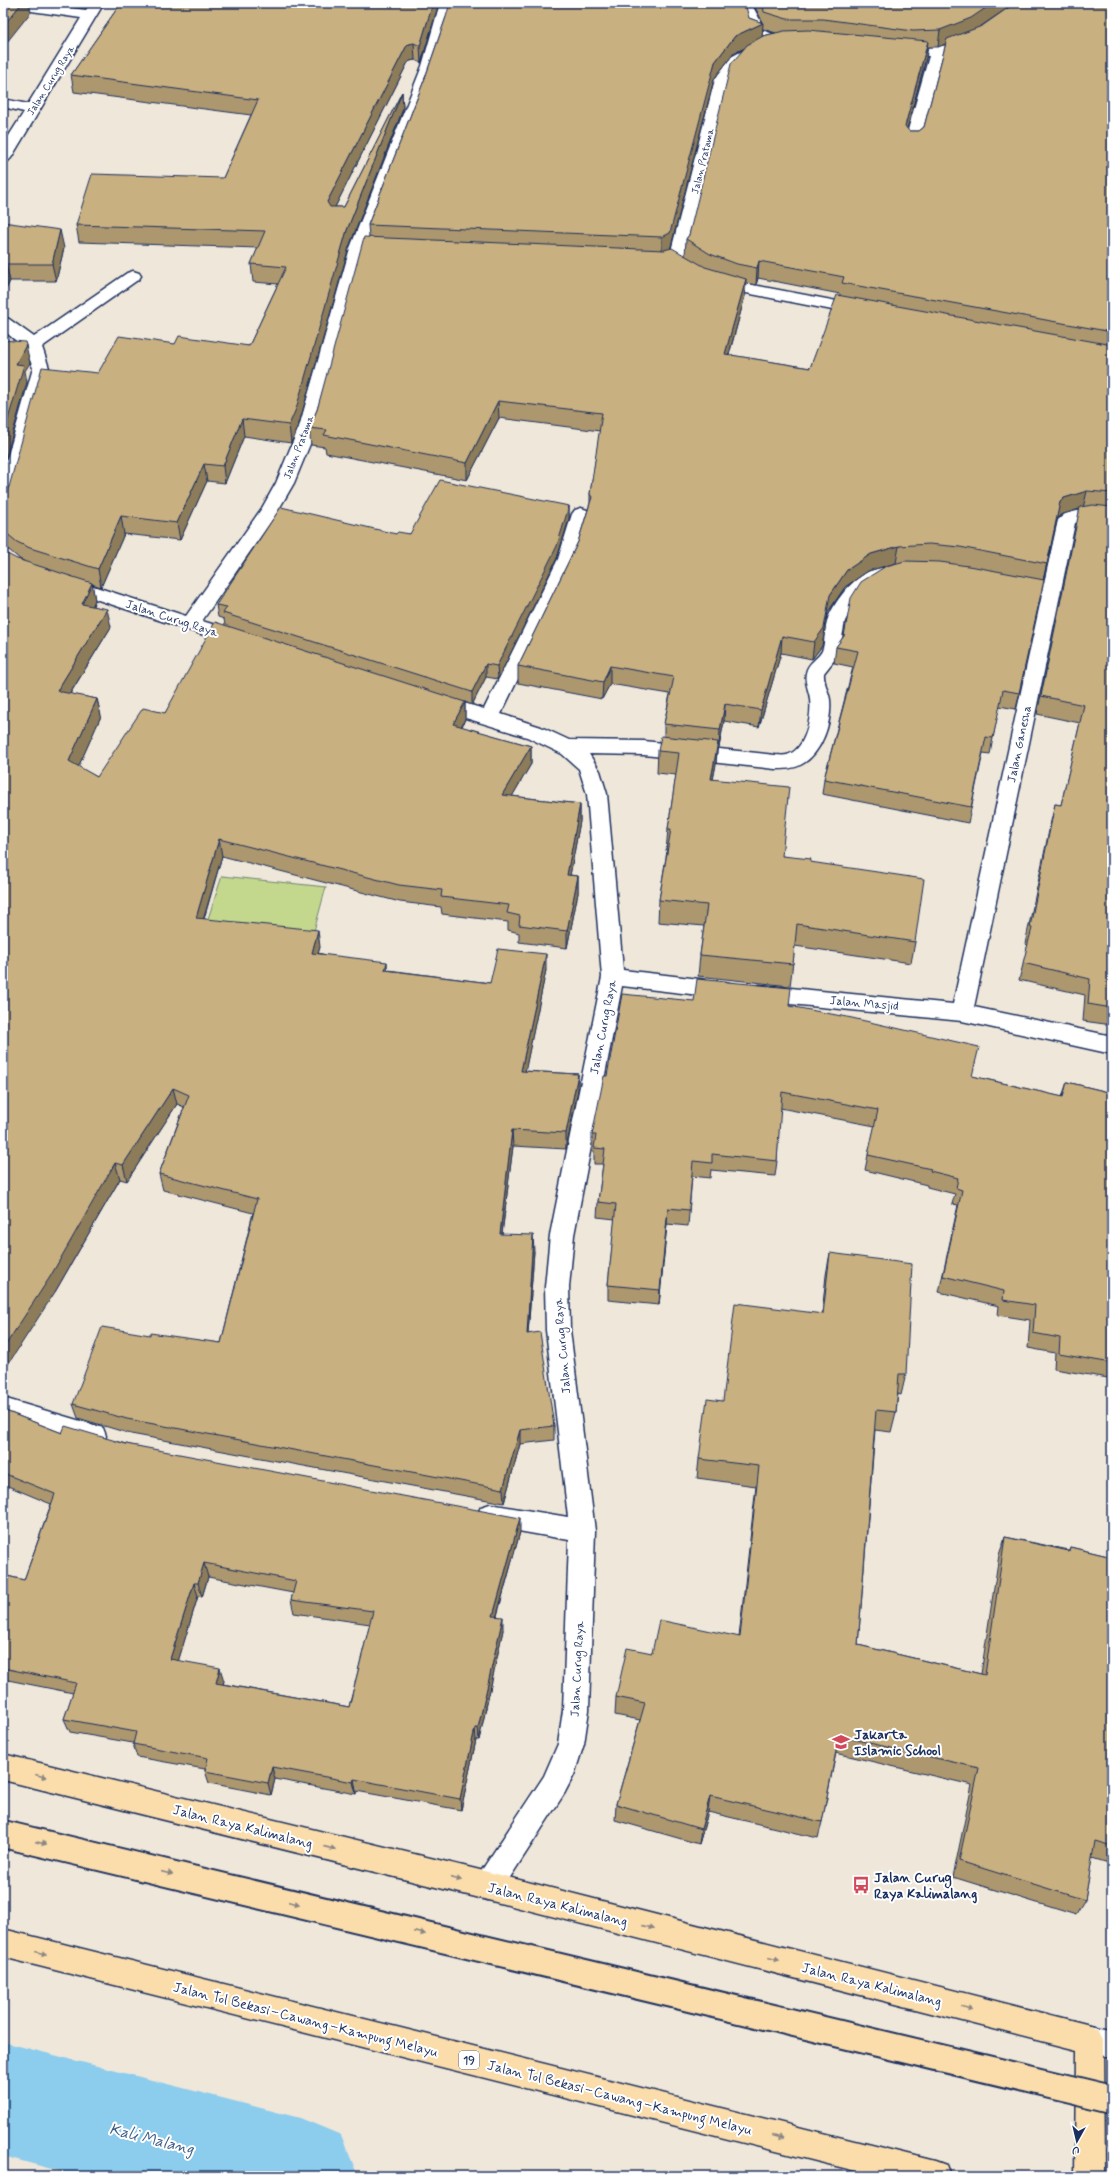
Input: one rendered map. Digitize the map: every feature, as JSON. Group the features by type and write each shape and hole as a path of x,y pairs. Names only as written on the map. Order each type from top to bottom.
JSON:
{"main road":[{"name":"Jalan Raya Kalimalang","path":"3,1767 488,1886 1101,2041"},
{"path":"3,1834 1112,2099"},
{"name":"Jalan Tol Bekasi–Cawang–Kampung Melayu","path":"3,1943 935,2176"},
{"path":"1090,2170 1101,2041"}],"street":[{"path":"406,88 426,34 433,3"},
{"name":"Jalan Pratama","path":"190,624 270,510 288,476 308,426 358,248 424,81 440,34 447,3"},
{"name":"Jalan Pratama","path":"639,260 679,262 680,252 722,79 736,60 750,50 766,44 789,41 754,32 753,20 744,3"},
{"path":"3,4 94,9"},
{"name":"Jalan Curug Raya","path":"3,158 8,142 32,109 94,9"},
{"path":"885,50 937,52 960,46 985,32"},
{"path":"912,144 937,52"},
{"path":"3,104 32,109"},
{"path":"358,248 405,250"},
{"path":"34,345 133,276"},
{"path":"702,277 717,284 735,288 877,314"},
{"path":"3,322 34,345 40,356 41,368 3,504"},
{"path":"489,718 567,559 581,514"},
{"name":"Jalan Ganesha","path":"962,1013 1067,520 1074,516 1088,514 1112,518"},
{"path":"568,747 644,748 775,762 796,759 804,753 816,728 820,700 814,674 819,665 829,655 835,622 844,606 856,589 865,582 884,573 906,570"},
{"name":"Jalan Curug Raya","path":"42,576 257,645"},
{"path":"994,580 1052,591"},
{"name":"Jalan Curug Raya","path":"414,695 548,737 568,747 582,759 592,775 597,794 613,977 562,1235 557,1287 558,1330 582,1531 576,1710 571,1744 564,1766 554,1785 488,1886"},
{"name":"Jalan Masjid","path":"613,977 668,984 962,1013 1112,1045"},
{"path":"3,1409 53,1425 117,1442"},
{"path":"470,1511 582,1531"}],"green space":[{"path":"222,876 326,887 311,942 204,931"}],"building":[{"path":"3,3 22,3 3,26"},
{"path":"121,3 433,3 420,46 414,43 409,44 406,47 327,202 330,207 344,207 402,92 347,230 296,409 289,425 242,419 223,466 204,464 177,523 121,516 98,569 30,548 17,542 3,531 3,493 9,487 42,367 98,373 119,336 175,344 179,336 249,346 286,267 251,264 265,231 76,225 92,174 223,178 258,100 71,75"},
{"path":"450,3 745,3 749,18 763,23 735,36 715,62 670,233 662,237 368,225 425,78"},
{"path":"763,3 993,3 971,18 940,30 913,31 823,19 787,19 764,12"},
{"path":"1015,3 1112,3 1112,332 842,283 844,277 759,261 757,268 737,264 710,254 686,239 689,235 731,64 747,45 763,36 784,31 808,30 928,41 905,126 909,131 919,131 924,127 947,39 982,26"},
{"path":"3,222 60,230 52,264 6,264 3,270"},
{"path":"364,237 664,250 672,248 705,267 746,279 725,354 810,368 837,295 1112,345 1112,493 1087,491 1064,498 1060,502 1047,564 960,547 929,544 899,546 871,554 847,570 830,595 824,628 814,642 782,636 761,710 725,704 720,730 664,724 674,677 610,666 603,682 518,666 578,542 592,497 590,494 602,413 498,401 467,463 324,435 327,430 309,428 317,410"},
{"path":"3,340 25,342 26,345 16,364 24,365 3,436"},
{"path":"440,480 569,506 557,546 497,666 486,664 472,692 223,613 227,607 216,605 281,507 396,534 398,532 410,534"},
{"path":"1093,505 1112,507 1112,1008 1088,1004 1090,979 1023,963 1032,928 1030,927 1055,804 1061,805 1084,705 1041,696 1080,507"},
{"path":"3,552 17,559 92,583 82,604 107,609 57,691 97,699 69,761 97,777 143,708 165,713 215,622 465,702 453,724 531,746 502,795 580,804 567,875 578,876 567,931 519,925 520,916 507,913 509,905 441,897 442,890 399,885 219,839 196,918 318,930 312,953 387,962 385,970 490,983 498,949 546,954 521,1071 578,1074 566,1133 512,1130 500,1234 533,1235 527,1334 540,1332 554,1426 520,1430 503,1489 127,1419 73,1404 102,1327 150,1335 150,1333 221,1343 257,1199 159,1174 189,1095 173,1088 123,1165 115,1163 50,1277 3,1349"},
{"path":"905,561 940,562 1044,580 1019,693 1003,690 993,738 986,737 971,807 824,779 858,651 836,647 844,636 851,598 861,582 886,566"},
{"path":"661,736 718,742 711,779 789,787 782,856 811,859 810,862 924,879 915,942 797,924 793,964 700,955 707,905 659,900 671,829 668,829 679,753 658,751"},
{"path":"697,979 791,988 789,1006 852,1018 979,1047 972,1076 1063,1097 1067,1082 1112,1093 1112,1363 1059,1354 1060,1338 1033,1333 1035,1305 1003,1300 1004,1291 943,1276 962,1190 956,1188 958,1178 930,1171 931,1169 868,1155 878,1110 782,1092 777,1161 712,1154 712,1163 693,1161 689,1210 668,1208 660,1290 608,1285 616,1204 598,1202 605,1149 594,1148 596,1135 592,1135 604,1076 607,1076 622,994 694,1001"},
{"path":"830,1253 912,1264 906,1374 899,1374 896,1412 876,1410 858,1645 985,1675 1005,1537 1069,1551 1070,1547 1112,1557 1112,1846 1095,1841 1085,1900 959,1861 979,1768 839,1736 822,1822 710,1796 701,1829 616,1804 645,1703 616,1697 627,1648 652,1653 659,1620 740,1637 759,1466 699,1459 707,1399 723,1401 735,1303 823,1314"},
{"path":"3,1410 62,1433 65,1426 126,1444 520,1518 493,1616 503,1617 478,1728 475,1728 460,1799 354,1779 353,1782 272,1767 268,1783 205,1771 208,1758 133,1744 136,1732 64,1719 76,1683 3,1668 3,1575 24,1580 55,1494 3,1473","holes":["204,1563 296,1581 291,1600 373,1611 349,1707 216,1683 220,1668 170,1659 194,1583 198,1583"]}],"waterway":[{"name":"Kali Malang","path":"3,2099 300,2176"}],"place":[{"name":"Jakarta Islamic School","path":"841,1742"},
{"name":"Jalan Curug Raya Kalimalang","path":"861,1885"}]}
